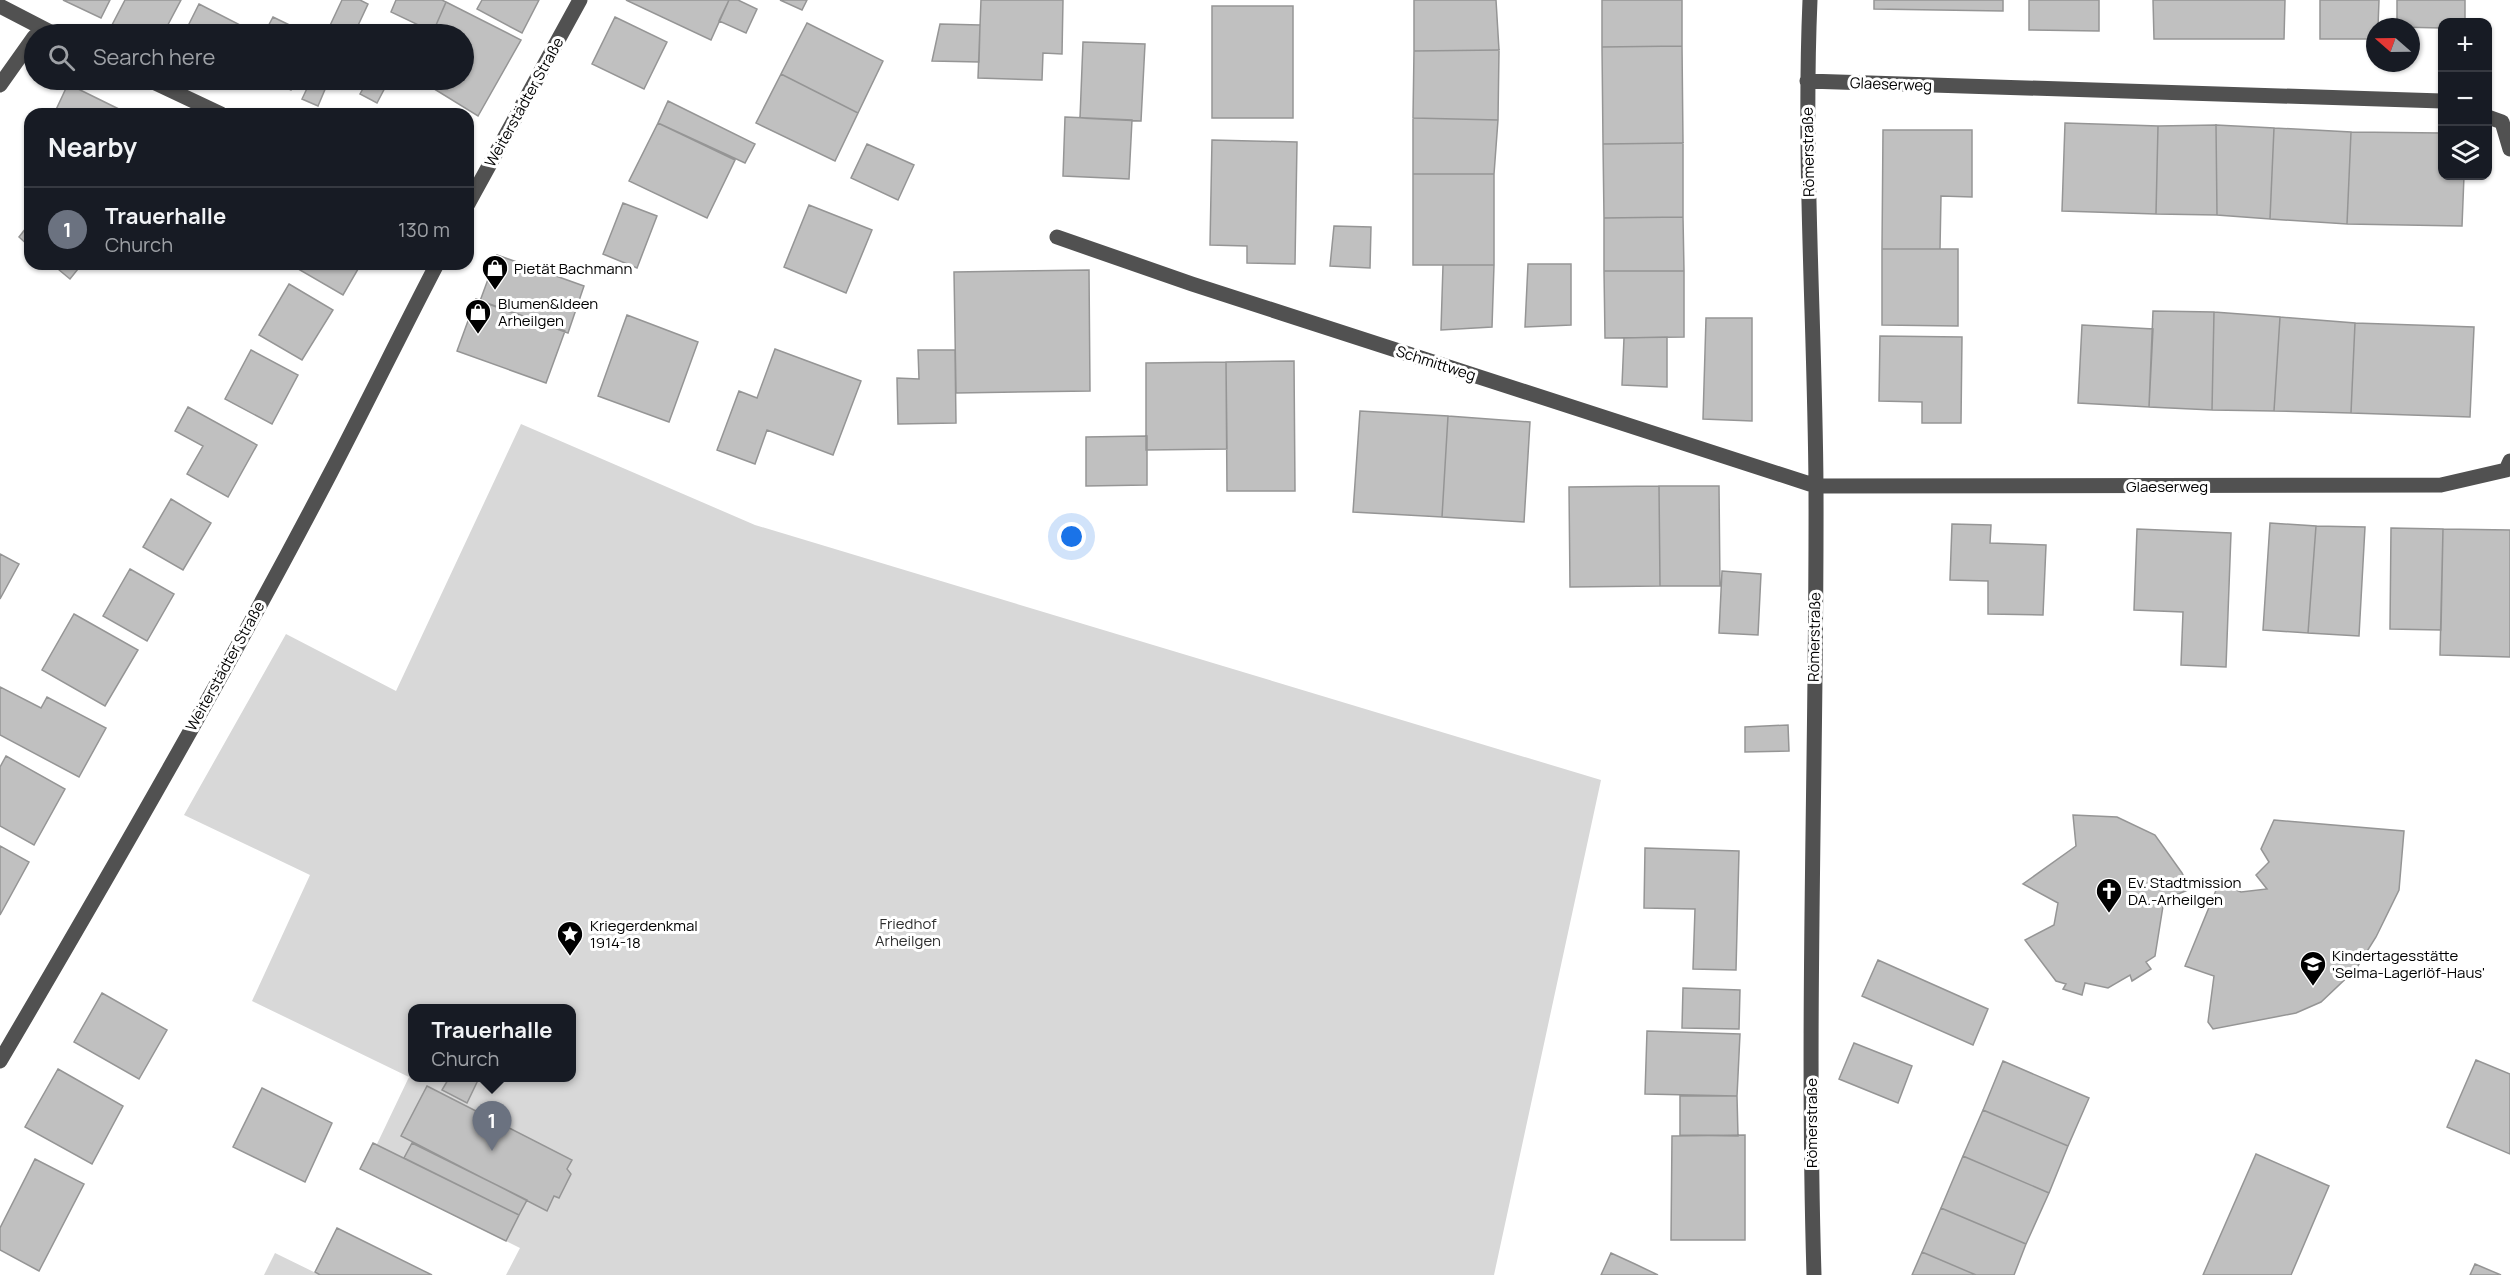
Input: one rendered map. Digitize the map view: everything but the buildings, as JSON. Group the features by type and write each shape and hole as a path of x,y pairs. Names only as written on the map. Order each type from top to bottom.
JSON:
{"street":[{"name":"Weiterstädter Straße","path":"474,193 580,0"},
{"name":"Römerstraße","path":"1810,0 1807,81 1816,486 1810,1147 1814,1275"},
{"path":"0,6 27,24"},
{"path":"0,85 24,56"},
{"name":"Glaeserweg","path":"1807,81 2438,100"},
{"path":"170,90 208,108"},
{"path":"2492,119 2502,122 2510,149"},
{"name":"Schmittweg","path":"1057,237 1192,284 1816,486"},
{"name":"Weiterstädter Straße","path":"0,1061 86,915 332,471 433,270"},
{"name":"Glaeserweg","path":"1816,486 2441,485 2506,470 2510,461"}],"green space":[{"name":"Friedhof Arheilgen","path":"521,424 755,525 1601,780 1494,1275 506,1275 520,1248 360,1169 373,1143 377,1144 408,1079 408,1082 576,1082 576,1004 408,1004 408,1077 252,1001 310,875 184,815 286,634 396,691"},
{"path":"275,1253 320,1275 264,1275"}],"place":[{"name":"Pietät Bachmann","path":"495,291"},
{"name":"Blumen&Ideen Arheilgen","path":"478,335"},
{"name":"Ev. Stadtmission DA.-Arheilgen","path":"2109,914"},
{"name":"Kriegerdenkmal 1914-18","path":"570,957"},
{"name":"Kindertagesstätte 'Selma-Lagerlöf-Haus'","path":"2313,987"},
{"name":"Trauerhalle","path":"492,1151"}]}
